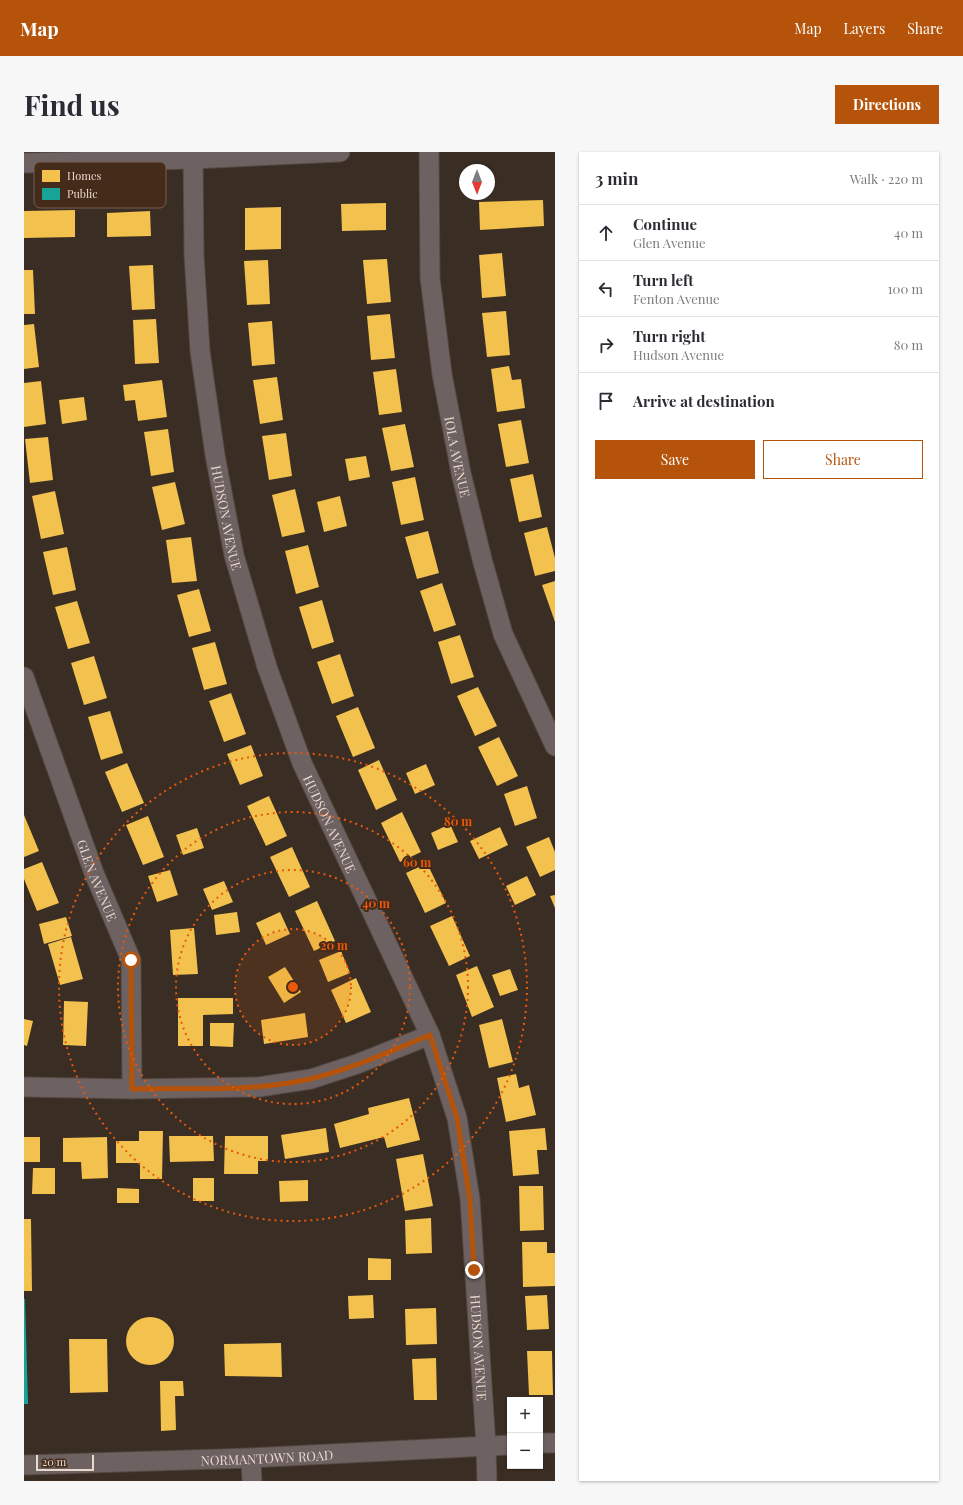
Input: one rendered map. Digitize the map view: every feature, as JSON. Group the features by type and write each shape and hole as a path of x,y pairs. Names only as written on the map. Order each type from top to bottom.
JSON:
{"street":[{"path":"45,162 193,155 340,152"},
{"name":"IOLA AVENUE","path":"429,152 430,278 442,374 461,474 482,559 503,634 555,746"},
{"name":"HUDSON AVENUE","path":"193,155 194,255 200,350 215,455 234,555 267,667 302,762 430,1035 457,1118 470,1200 487,1481"},
{"path":"24,163 34,163"},
{"name":"GLEN AVENUE","path":"24,677 94,873 131,960 132,1089"},
{"path":"24,1088 132,1089 259,1087 311,1079 357,1064 430,1035"},
{"path":"543,1444 555,1443"},
{"name":"NORMANTOWN ROAD","path":"24,1464 251,1458 507,1445"},
{"path":"251,1458 252,1481"}],"building: Homes":[{"path":"543,200 544,226 480,230 479,202"},
{"path":"386,203 386,230 342,231 341,204"},
{"path":"281,207 281,249 245,250 245,208"},
{"path":"75,210 75,237 24,238 24,211"},
{"path":"150,211 151,236 107,237 107,213"},
{"path":"502,253 506,296 482,298 479,255"},
{"path":"387,259 391,302 367,304 363,260"},
{"path":"268,260 270,304 247,305 244,261"},
{"path":"153,265 155,309 132,310 129,266"},
{"path":"24,270 33,270 35,314 24,314"},
{"path":"506,311 510,355 487,357 482,313"},
{"path":"390,314 395,358 371,360 367,316"},
{"path":"156,319 159,363 135,364 133,320"},
{"path":"272,321 275,364 252,366 248,323"},
{"path":"34,324 39,367 24,369 24,325"},
{"path":"509,366 512,380 521,379 525,408 497,412 491,369"},
{"path":"396,369 402,412 379,415 373,372"},
{"path":"277,377 283,420 260,424 253,380"},
{"path":"162,380 167,417 138,421 135,400 125,401 123,385"},
{"path":"41,381 46,424 24,427 24,383"},
{"path":"84,397 87,420 62,424 59,400"},
{"path":"521,420 529,463 506,467 498,424"},
{"path":"405,424 414,467 391,471 382,428"},
{"path":"168,429 174,472 151,476 144,432"},
{"path":"286,433 292,476 269,480 262,436"},
{"path":"48,437 53,480 30,483 25,439"},
{"path":"366,456 370,477 349,481 345,459"},
{"path":"533,474 542,517 519,522 510,479"},
{"path":"415,477 424,520 401,525 392,482"},
{"path":"175,482 185,524 162,530 152,487"},
{"path":"295,489 305,532 282,537 272,495"},
{"path":"55,491 64,534 41,539 32,496"},
{"path":"340,496 347,526 324,532 317,502"},
{"path":"547,527 555,558 555,571 535,576 524,533"},
{"path":"428,531 439,573 417,579 405,537"},
{"path":"191,537 197,581 172,583 166,540"},
{"path":"308,545 319,587 296,594 285,551"},
{"path":"67,547 76,590 53,595 43,552"},
{"path":"555,581 555,622 542,585"},
{"path":"442,583 456,625 434,632 420,591"},
{"path":"199,589 211,631 189,637 177,595"},
{"path":"322,600 334,642 312,649 299,607"},
{"path":"77,601 90,643 68,649 55,607"},
{"path":"460,635 474,677 451,684 438,642"},
{"path":"215,642 227,684 204,690 192,648"},
{"path":"340,654 354,696 332,704 317,662"},
{"path":"94,656 107,698 84,705 71,663"},
{"path":"478,687 497,726 475,736 457,696"},
{"path":"231,693 246,734 224,742 209,701"},
{"path":"358,707 375,748 353,757 336,716"},
{"path":"110,711 123,753 101,760 88,717"},
{"path":"499,737 518,776 497,786 478,747"},
{"path":"251,745 263,776 240,785 227,754"},
{"path":"379,760 397,800 376,810 358,770"},
{"path":"127,763 144,803 122,812 105,772"},
{"path":"426,764 435,785 415,794 406,773"},
{"path":"527,786 537,818 515,826 504,794"},
{"path":"269,796 287,836 266,846 247,806"},
{"path":"402,812 421,852 400,862 381,823"},
{"path":"24,815 39,851 24,857"},
{"path":"148,816 164,857 143,865 126,825"},
{"path":"450,824 458,842 438,850 431,833"},
{"path":"500,827 508,845 479,859 470,841"},
{"path":"197,828 204,848 183,855 176,835"},
{"path":"549,837 555,852 555,870 540,877 526,847"},
{"path":"292,847 310,887 289,897 270,857"},
{"path":"42,862 59,903 37,911 24,879 24,869"},
{"path":"427,863 446,903 425,913 406,873"},
{"path":"170,870 178,895 157,902 148,876"},
{"path":"527,876 536,895 515,905 506,886"},
{"path":"224,881 233,902 212,910 203,889"},
{"path":"555,895 555,908 550,896"},
{"path":"317,901 335,941 314,951 295,911"},
{"path":"237,912 240,932 216,935 214,915"},
{"path":"280,912 290,934 266,945 256,923"},
{"path":"452,916 470,956 449,966 430,926"},
{"path":"66,917 72,936 44,944 39,924"},
{"path":"194,928 198,974 173,975 170,930"},
{"path":"71,937 83,979 60,985 48,944"},
{"path":"341,951 350,973 328,982 319,960"},
{"path":"477,966 494,1007 472,1017 456,975"},
{"path":"285,967 301,992 284,1003 268,977"},
{"path":"510,969 518,990 500,996 492,975"},
{"path":"356,978 371,1012 346,1023 331,990"},
{"path":"178,998 233,998 233,1014 203,1015 203,1046 178,1046"},
{"path":"64,1001 88,1002 86,1046 63,1045"},
{"path":"305,1013 308,1037 264,1044 261,1020"},
{"path":"24,1019 33,1021 27,1046 24,1045"},
{"path":"502,1019 513,1062 489,1068 479,1025"},
{"path":"210,1023 234,1023 233,1047 210,1046"},
{"path":"516,1074 519,1088 529,1085 536,1115 506,1122 497,1078"},
{"path":"409,1098 420,1140 387,1148 384,1137 340,1148 334,1124 369,1114 368,1108"},
{"path":"326,1128 329,1152 285,1159 281,1135"},
{"path":"545,1128 547,1150 537,1150 539,1174 513,1176 509,1131"},
{"path":"139,1131 163,1131 162,1179 140,1179 140,1163 116,1163 116,1141 139,1141"},
{"path":"169,1136 213,1136 214,1161 170,1162"},
{"path":"225,1136 268,1136 268,1161 258,1161 258,1174 224,1174"},
{"path":"24,1137 40,1137 40,1162 24,1162"},
{"path":"107,1137 108,1178 82,1179 81,1162 63,1162 63,1138"},
{"path":"423,1154 433,1206 405,1211 396,1159"},
{"path":"33,1168 55,1168 55,1194 32,1194"},
{"path":"193,1178 214,1178 214,1201 193,1201"},
{"path":"308,1180 308,1201 280,1202 279,1181"},
{"path":"519,1186 543,1186 544,1230 520,1231"},
{"path":"117,1188 139,1189 139,1203 117,1203"},
{"path":"431,1218 432,1253 406,1254 405,1220"},
{"path":"24,1219 31,1219 32,1291 24,1291"},
{"path":"522,1242 547,1242 547,1253 555,1253 555,1286 523,1287"},
{"path":"368,1258 391,1259 391,1280 368,1280"},
{"path":"373,1295 374,1318 349,1319 348,1296"},
{"path":"547,1295 549,1329 527,1330 525,1296"},
{"path":"436,1308 437,1344 406,1345 405,1309"},
{"path":"150,1317 159,1319 167,1324 172,1332 174,1341 172,1350 167,1358 159,1363 150,1365 141,1363 133,1358 128,1350 126,1341 128,1332 133,1324 141,1319"},
{"path":"69,1339 107,1339 108,1392 70,1393"},
{"path":"281,1343 282,1377 225,1376 224,1344"},
{"path":"527,1351 552,1351 553,1395 529,1395"},
{"path":"436,1358 437,1400 414,1400 412,1359"},
{"path":"160,1381 183,1381 184,1396 175,1396 176,1430 161,1431"}],"building: Public":[{"path":"25,1299 28,1404 24,1404"}],"route":[{"path":"131,960 132,1089 259,1087 311,1079 357,1064 430,1035 457,1118 470,1200 474,1270"}]}
